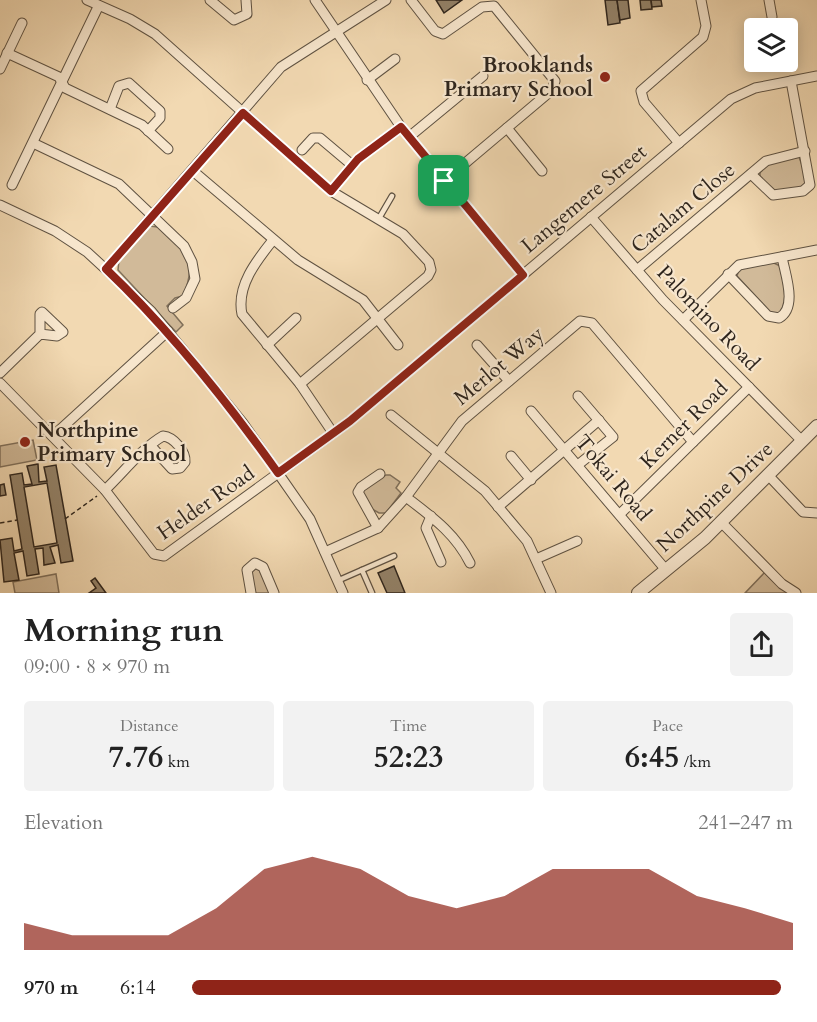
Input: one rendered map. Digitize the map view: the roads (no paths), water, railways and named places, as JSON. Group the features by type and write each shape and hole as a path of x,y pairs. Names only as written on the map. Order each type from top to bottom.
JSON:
{"street":[{"path":"87,0 98,7 130,19 155,34 331,191 409,239 429,262 431,270 428,276 300,384"},
{"path":"210,0 234,20 247,14 246,0"},
{"path":"315,0 401,127 523,275"},
{"path":"106,269 285,63 386,0"},
{"path":"411,0 435,31 443,34 482,7 494,6 552,74 555,81 552,90 444,181"},
{"path":"679,143 642,100 641,91 703,37 706,26 701,0"},
{"path":"769,0 772,17"},
{"path":"12,185 98,7"},
{"path":"0,69 22,23"},
{"path":"8,53 59,77 65,88 110,109 148,131 168,149"},
{"path":"368,80 395,59"},
{"path":"409,137 483,76"},
{"name":"Langemere Street","path":"278,473 333,433 736,95 755,88 817,76"},
{"name":"Catalam Close","path":"751,174 773,195 805,190 810,180 791,81"},
{"path":"110,109 121,85 129,83 160,111 160,118 148,131"},
{"path":"331,191 352,165 401,127"},
{"path":"507,128 542,171"},
{"path":"302,150 313,138 320,138 352,165"},
{"path":"33,143 106,176 118,184 184,246 194,268 192,290 183,302 173,308"},
{"name":"Catalam Close","path":"637,270 771,158 805,151"},
{"path":"193,171 310,269 359,297 398,345"},
{"path":"0,218 2,207 71,241 106,269 168,331 242,422 310,519 343,593"},
{"name":"Palomino Road","path":"591,217 683,320 802,441"},
{"path":"273,240 252,266 241,307 244,317 300,384 333,433"},
{"path":"683,320 728,274 741,264 817,250"},
{"path":"728,274 768,316 779,318 786,312 789,297 782,257"},
{"path":"267,345 296,318"},
{"name":"Merlot Way","path":"325,552 378,528 406,497 462,421 578,323 588,321 693,442"},
{"path":"53,436 168,331"},
{"path":"0,373 40,334"},
{"path":"477,345 509,381"},
{"path":"0,382 105,490 151,446"},
{"name":"Kerner Road","path":"620,514 748,387"},
{"path":"578,396 613,437 579,464"},
{"name":"Tokai Road","path":"531,411 579,464 666,570"},
{"path":"391,415 479,486 498,507 527,542 551,593"},
{"path":"498,507 599,420"},
{"name":"Northpine Drive","path":"638,593 720,522 817,426"},
{"path":"511,456 531,480"},
{"name":"Helder Road","path":"105,490 154,554 161,557 167,555 278,473"},
{"path":"378,528 358,492 361,487 380,474"},
{"path":"768,475 803,512 817,513"},
{"path":"406,497 431,516 460,544 470,563"},
{"path":"431,516 426,528 441,562"},
{"path":"720,522 782,584 796,593"},
{"path":"536,559 577,541"},
{"path":"251,593 247,570 255,563 263,567 274,593"}],"lane":[{"path":"378,220 392,196"},
{"path":"337,581 394,556"},
{"path":"362,570 372,593"}],"place":[{"name":"Brooklands Primary School","path":"605,77"},
{"name":"Northpine Primary School","path":"25,442"}]}
